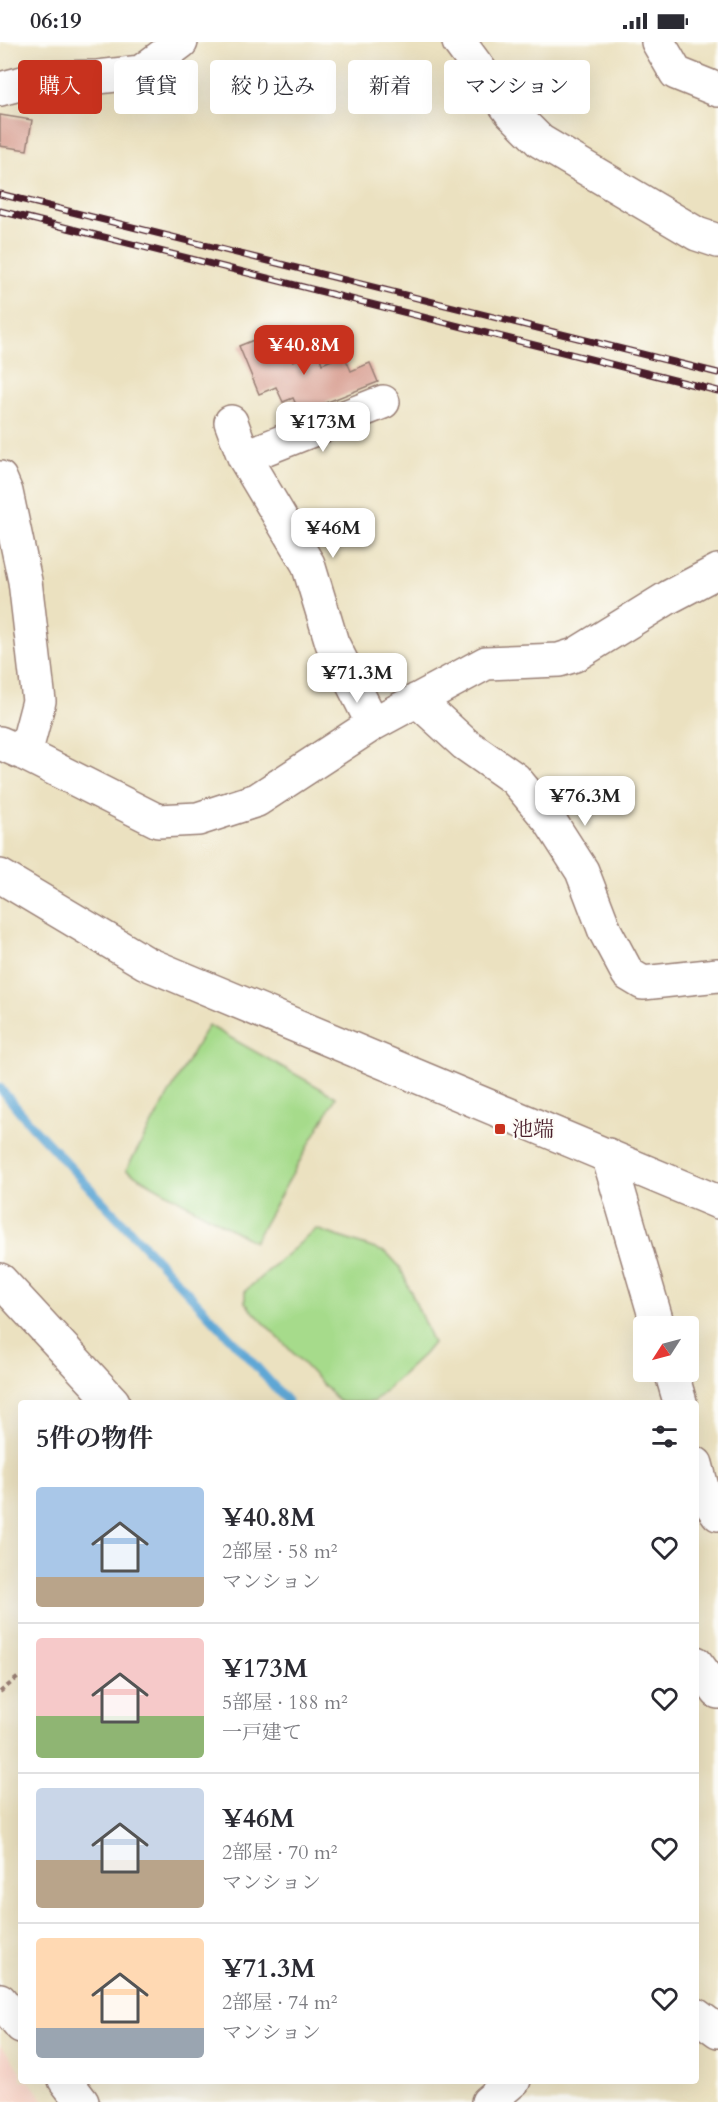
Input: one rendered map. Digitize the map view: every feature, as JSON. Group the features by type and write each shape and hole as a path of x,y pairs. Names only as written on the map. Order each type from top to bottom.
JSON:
{"street":[{"path":"0,89 42,78 98,77 141,72 181,42"},
{"path":"459,42 510,111 540,141 697,234 718,242"},
{"path":"658,42 675,74 718,90"},
{"path":"244,457 383,402"},
{"path":"231,422 244,457 308,564 332,643 373,724"},
{"path":"0,478 6,492 26,581 39,701 12,748 158,821 198,819 257,800 373,724 486,663 559,660 575,655 669,597 718,571"},
{"path":"417,700 465,744 515,779 550,821 582,871 605,931 628,974 643,983 718,975"},
{"path":"0,876 146,963 718,1202"},
{"path":"608,1155 655,1316"},
{"path":"0,1280 111,1400"},
{"path":"674,1382 679,1400"},
{"path":"699,1476 706,1503"},
{"path":"699,1667 718,1692"},
{"path":"0,2000 18,2022"},
{"path":"699,2017 718,2031"},
{"path":"68,2084 82,2102"},
{"path":"488,2102 509,2084"}],"path":[{"path":"0,1692 18,1677"}],"shaded area":[{"path":"0,2044 18,2067 18,2084 31,2084 45,2102 0,2102"}],"green space":[{"path":"208,1025 336,1097 254,1242 126,1170"},
{"path":"316,1229 387,1253 400,1267 433,1343 375,1400 338,1400 245,1303 245,1291"}],"building":[{"path":"0,115 32,120 27,150 0,146"},
{"path":"261,337 269,356 288,348 293,361 318,351 322,364 344,355 351,371 370,363 378,382 300,413 293,398 283,402 276,387 259,394 239,346"}],"waterway":[{"path":"0,1088 32,1126 286,1400"}],"railway":[{"path":"0,194 718,373"},
{"path":"0,211 718,391"}],"place":[{"name":"池端","path":"500,1129"}]}
